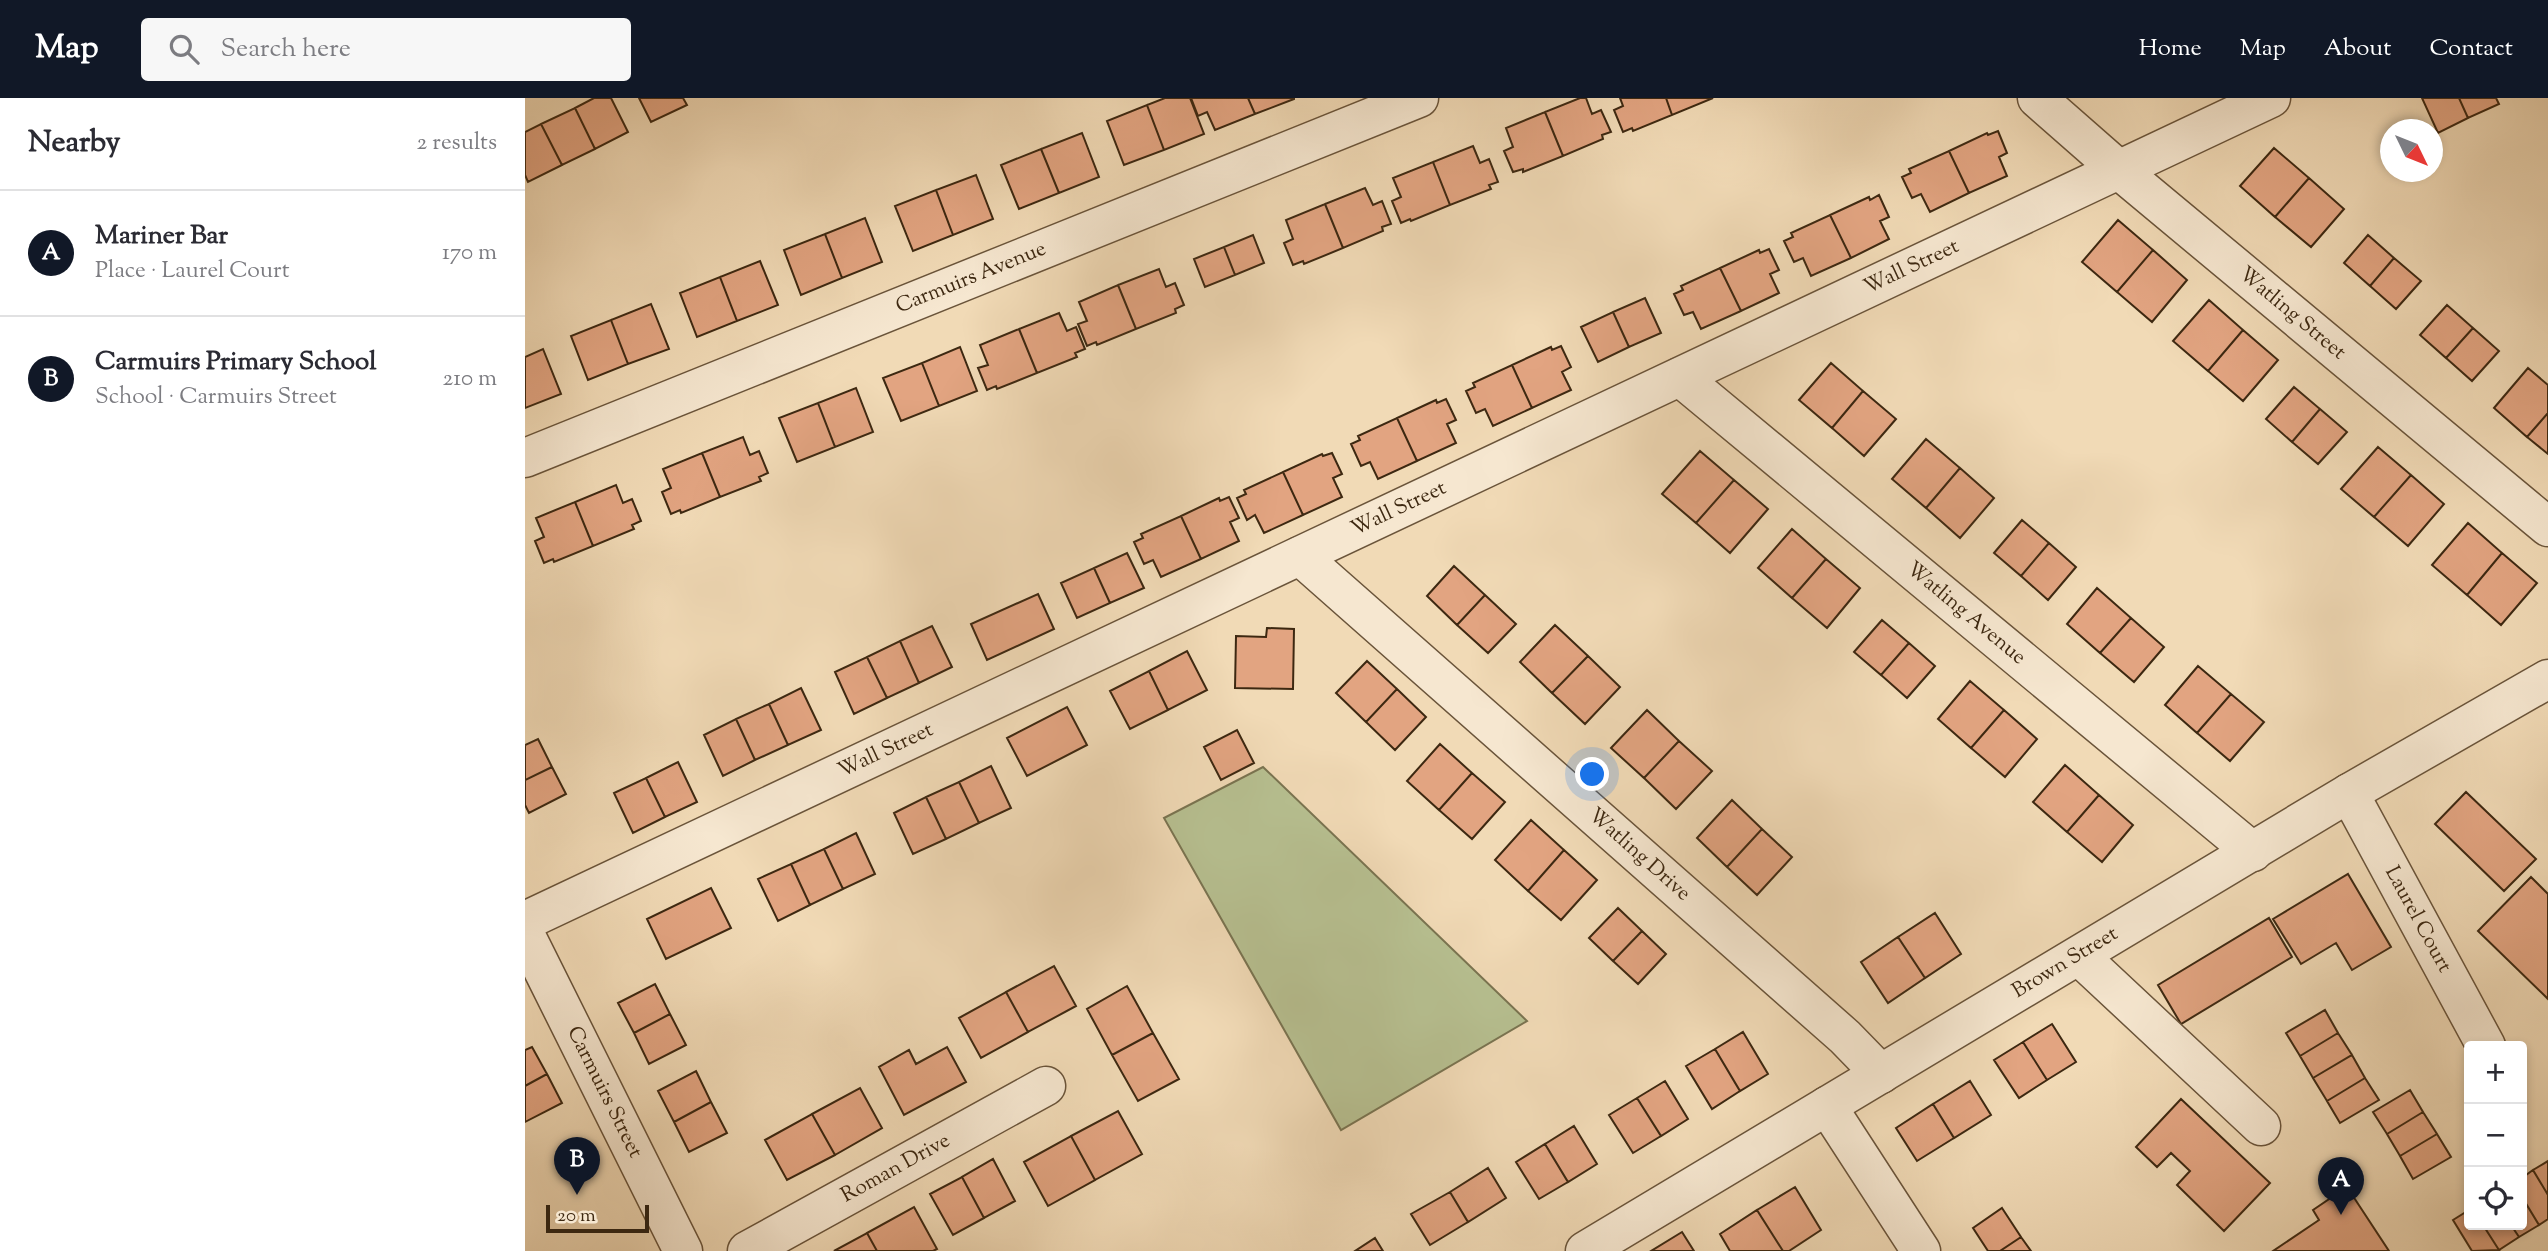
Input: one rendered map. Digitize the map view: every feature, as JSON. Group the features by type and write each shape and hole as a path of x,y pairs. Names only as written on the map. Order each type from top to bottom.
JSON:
{"street":[{"name":"Carmuirs Avenue","path":"525,458 1419,98"},
{"name":"Watling Street","path":"2037,98 2119,170 2548,527"},
{"name":"Wall Street","path":"525,921 2271,98"},
{"name":"Watling Avenue","path":"1680,377 2253,852"},
{"name":"Watling Drive","path":"1300,556 1845,1037 1881,1074"},
{"name":"Brown Street","path":"1585,1251 2349,793 2548,679"},
{"name":"Laurel Court","path":"2349,793 2483,1041"},
{"name":"Carmuirs Street","path":"525,934 683,1251"},
{"path":"2079,956 2261,1126"},
{"name":"Roman Drive","path":"747,1251 1046,1086"},
{"path":"1827,1106 1921,1251"}],"green space":[{"path":"1263,767 1527,1021 1341,1130 1164,818"}],"building":[{"path":"594,98 611,98 628,132 595,149 575,108"},
{"path":"639,98 683,98 687,105 651,122"},
{"path":"1165,98 1190,98 1204,134 1164,150 1147,105"},
{"path":"1191,98 1248,98 1255,114 1215,130 1207,112 1198,116"},
{"path":"1248,98 1294,98 1294,99 1255,114"},
{"path":"1586,98 1592,114 1601,110 1611,132 1602,135 1603,139 1563,156 1545,112"},
{"path":"1620,98 1666,98 1672,115 1633,131 1632,128 1623,132 1614,110 1623,106"},
{"path":"1666,98 1713,98 1672,115"},
{"path":"2422,98 2459,98 2468,118 2443,130 2443,119 2432,119"},
{"path":"2459,98 2496,98 2499,104 2468,118"},
{"path":"1147,105 1164,150 1124,165 1107,121"},
{"path":"575,108 595,149 562,165 541,124"},
{"path":"1545,112 1563,156 1523,172 1523,169 1513,172 1504,151 1513,147 1506,128"},
{"path":"541,124 562,165 528,182 525,175 525,132"},
{"path":"1998,131 2007,153 1999,157 2007,176 1969,193 1949,151 1987,133 1988,135"},
{"path":"1082,133 1099,177 1059,193 1041,149"},
{"path":"1473,146 1480,163 1489,159 1498,182 1489,185 1491,189 1450,205 1433,162"},
{"path":"2274,148 2309,178 2275,217 2240,186"},
{"path":"1041,149 1059,193 1019,209 1001,165"},
{"path":"1949,151 1969,193 1930,212 1921,194 1912,198 1902,177 1911,173 1909,169"},
{"path":"1433,162 1450,205 1401,223 1392,201 1401,197 1393,178"},
{"path":"976,175 993,219 953,235 936,190"},
{"path":"2309,178 2344,209 2311,247 2275,217"},
{"path":"1365,188 1373,205 1382,201 1391,224 1382,227 1383,231 1343,248 1325,204"},
{"path":"936,190 953,235 913,251 895,206"},
{"path":"1879,195 1889,217 1880,221 1889,239 1851,258 1830,215"},
{"path":"1325,204 1343,248 1304,264 1303,261 1293,265 1284,243 1293,239 1286,220"},
{"path":"1830,215 1851,258 1811,276 1803,258 1794,262 1784,241 1793,237 1791,233"},
{"path":"865,218 882,262 842,278 825,234"},
{"path":"2118,220 2153,250 2117,292 2082,262"},
{"path":"825,234 842,278 801,295 784,250"},
{"path":"1253,235 1264,263 1235,275 1224,247"},
{"path":"2368,235 2394,258 2370,286 2344,263"},
{"path":"1224,247 1235,275 1205,287 1194,259"},
{"path":"1769,249 1779,270 1770,274 1779,293 1741,311 1720,268 1759,250 1760,253"},
{"path":"2153,250 2187,280 2152,322 2117,292"},
{"path":"2394,258 2421,281 2396,309 2370,286"},
{"path":"760,261 778,305 737,321 720,277"},
{"path":"1720,268 1741,311 1701,329 1693,312 1684,315 1674,294 1683,290 1681,286"},
{"path":"1159,269 1166,287 1175,283 1184,305 1175,309 1176,313 1136,329 1118,285"},
{"path":"720,277 737,321 697,337 680,293"},
{"path":"1118,285 1136,329 1097,345 1096,342 1087,346 1078,324 1087,321 1079,302"},
{"path":"1645,298 1661,333 1629,347 1613,312"},
{"path":"2209,300 2243,330 2208,371 2173,341"},
{"path":"651,304 669,349 628,364 611,320"},
{"path":"2447,305 2473,328 2446,358 2420,335"},
{"path":"1613,312 1629,347 1598,362 1581,327"},
{"path":"1059,313 1067,331 1076,327 1085,349 1075,353 1077,357 1037,373 1019,329"},
{"path":"611,320 628,364 588,380 571,336"},
{"path":"2473,328 2499,351 2472,381 2446,358"},
{"path":"1019,329 1037,373 997,389 996,386 987,390 978,368 988,365 980,345"},
{"path":"2243,330 2278,360 2243,401 2208,371"},
{"path":"1561,346 1571,367 1562,372 1571,390 1532,408 1512,365 1551,347 1552,350"},
{"path":"960,347 977,391 939,406 922,363"},
{"path":"543,349 561,394 525,408 525,357"},
{"path":"922,363 939,406 901,421 883,378"},
{"path":"1831,363 1863,391 1832,428 1799,400"},
{"path":"1512,365 1532,408 1493,426 1485,409 1476,413 1466,391 1475,387 1473,383"},
{"path":"2528,368 2548,385 2548,413 2527,437 2494,408"},
{"path":"2294,387 2320,409 2292,442 2266,419"},
{"path":"856,388 873,432 835,447 818,403"},
{"path":"1863,391 1896,419 1864,456 1832,428"},
{"path":"1446,399 1456,420 1447,424 1456,443 1417,461 1397,418 1436,400 1437,403"},
{"path":"818,403 835,447 797,462 779,418"},
{"path":"2320,409 2347,432 2318,464 2292,442"},
{"path":"2548,413 2548,454 2527,437"},
{"path":"1397,418 1417,461 1378,479 1370,462 1361,466 1351,444 1360,440 1358,436"},
{"path":"743,437 750,455 759,451 768,473 759,477 761,481 720,497 702,453"},
{"path":"1926,439 1960,468 1926,508 1892,479"},
{"path":"2378,447 2411,475 2374,517 2341,489"},
{"path":"1700,451 1734,480 1696,523 1662,494"},
{"path":"702,453 720,497 681,513 680,510 671,514 662,492 671,488 663,469"},
{"path":"1332,453 1342,474 1333,478 1342,497 1303,515 1283,472 1322,454"},
{"path":"1960,468 1994,498 1960,538 1926,508"},
{"path":"1283,472 1303,515 1264,533 1255,515 1247,520 1237,498 1246,494 1244,490"},
{"path":"2411,475 2444,504 2408,546 2374,517"},
{"path":"1734,480 1768,509 1730,553 1696,523"},
{"path":"616,485 623,503 632,499 641,521 632,525 634,529 593,546 575,502"},
{"path":"1229,497 1239,518 1230,522 1239,541 1201,559 1181,516 1219,498 1220,501"},
{"path":"575,502 593,546 554,562 553,559 544,563 535,541 544,537 536,518"},
{"path":"1181,516 1201,559 1161,577 1153,560 1144,564 1134,542 1143,538 1141,534"},
{"path":"2022,520 2049,543 2021,576 1994,553"},
{"path":"2468,523 2502,553 2467,595 2432,565"},
{"path":"1792,529 1826,559 1792,598 1758,568"},
{"path":"2049,543 2076,567 2048,600 2021,576"},
{"path":"1127,553 1144,588 1110,603 1094,568"},
{"path":"2502,553 2537,583 2501,625 2467,595"},
{"path":"1826,559 1860,588 1827,628 1792,598"},
{"path":"1454,566 1485,595 1457,625 1427,596"},
{"path":"1094,568 1110,603 1077,618 1061,583"},
{"path":"2097,588 2131,618 2100,653 2067,624"},
{"path":"1038,594 1054,629 987,660 971,624"},
{"path":"1485,595 1516,624 1488,653 1457,625"},
{"path":"2131,618 2164,647 2134,682 2100,653"},
{"path":"1882,620 1909,643 1881,675 1854,652"},
{"path":"1555,625 1588,656 1552,693 1520,662"},
{"path":"932,626 952,667 919,683 900,641"},
{"path":"1267,628 1294,629 1293,689 1235,688 1236,636 1266,637"},
{"path":"900,641 919,683 887,698 867,657"},
{"path":"1909,643 1935,666 1907,698 1881,675"},
{"path":"1187,651 1207,690 1168,710 1149,671"},
{"path":"1588,656 1620,687 1585,724 1552,693"},
{"path":"867,657 887,698 854,714 835,672"},
{"path":"1367,661 1397,689 1366,722 1336,693"},
{"path":"2198,666 2231,694 2197,733 2165,705"},
{"path":"1149,671 1168,710 1130,729 1110,691"},
{"path":"1970,681 2004,710 1971,748 1938,719"},
{"path":"801,688 821,730 788,745 769,704"},
{"path":"1397,689 1426,717 1395,750 1366,722"},
{"path":"2231,694 2264,722 2230,761 2197,733"},
{"path":"769,704 788,745 755,760 736,719"},
{"path":"1067,707 1087,745 1027,776 1007,738"},
{"path":"1647,710 1679,741 1644,778 1611,748"},
{"path":"2004,710 2037,739 2005,777 1971,748"},
{"path":"736,719 755,760 723,776 704,735"},
{"path":"1237,730 1254,763 1221,780 1204,747"},
{"path":"538,739 552,767 525,780 525,745"},
{"path":"1679,741 1712,771 1676,809 1644,778"},
{"path":"1440,744 1472,773 1439,810 1407,781"},
{"path":"678,762 697,802 665,817 646,778"},
{"path":"2065,765 2099,795 2067,832 2033,802"},
{"path":"991,766 1011,808 979,823 959,782"},
{"path":"552,767 566,794 529,813 525,805 525,780"},
{"path":"1472,773 1505,802 1472,839 1439,810"},
{"path":"646,778 665,817 633,833 614,793"},
{"path":"959,782 979,823 946,839 926,797"},
{"path":"2466,792 2536,859 2504,891 2435,824"},
{"path":"2099,795 2133,825 2102,862 2067,832"},
{"path":"926,797 946,839 913,854 894,813"},
{"path":"1732,800 1762,829 1727,867 1697,838"},
{"path":"1531,820 1564,850 1528,891 1495,860"},
{"path":"1762,829 1792,857 1757,895 1727,867"},
{"path":"856,833 875,874 843,889 824,849"},
{"path":"824,849 843,889 810,905 791,864"},
{"path":"1564,850 1597,880 1561,920 1528,891"},
{"path":"791,864 810,905 778,921 758,879"},
{"path":"2348,874 2391,947 2352,970 2336,943 2301,964 2273,919"},
{"path":"2531,877 2548,894 2548,999 2478,931"},
{"path":"711,888 731,928 666,959 647,919"},
{"path":"1618,908 1642,931 1613,961 1589,938"},
{"path":"1935,913 1961,954 1925,978 1898,937"},
{"path":"2269,918 2292,957 2181,1024 2158,985"},
{"path":"1642,931 1666,954 1638,984 1613,961"},
{"path":"1898,937 1925,978 1888,1003 1861,962"},
{"path":"1054,966 1076,1006 1028,1032 1006,992"},
{"path":"655,984 670,1014 634,1033 618,1003"},
{"path":"1127,986 1153,1033 1112,1055 1087,1009"},
{"path":"1006,992 1028,1032 981,1058 959,1018"},
{"path":"2325,1010 2338,1033 2300,1056 2286,1033"},
{"path":"670,1014 686,1045 649,1064 634,1033"},
{"path":"2052,1024 2076,1062 2047,1080 2023,1042"},
{"path":"1743,1032 1768,1074 1740,1091 1715,1049"},
{"path":"1153,1033 1179,1079 1138,1101 1112,1055"},
{"path":"2338,1033 2352,1055 2313,1078 2300,1056"},
{"path":"2023,1042 2047,1080 2019,1098 1994,1060"},
{"path":"532,1047 547,1074 525,1086 525,1050"},
{"path":"947,1047 966,1082 904,1115 879,1067 909,1050 916,1064"},
{"path":"1715,1049 1740,1091 1712,1109 1686,1066"},
{"path":"2352,1055 2365,1078 2327,1101 2313,1078"},
{"path":"696,1071 711,1102 674,1122 658,1091"},
{"path":"547,1074 562,1103 525,1122 525,1086"},
{"path":"2365,1078 2379,1100 2340,1123 2327,1101"},
{"path":"1665,1081 1688,1119 1661,1136 1637,1098"},
{"path":"1970,1081 1991,1115 1954,1138 1933,1104"},
{"path":"860,1088 882,1128 835,1155 812,1114"},
{"path":"2410,1090 2423,1112 2387,1134 2373,1112"},
{"path":"1637,1098 1661,1136 1633,1153 1609,1115"},
{"path":"2181,1099 2270,1183 2224,1231 2177,1185 2190,1171 2171,1153 2157,1167 2136,1147"},
{"path":"711,1102 727,1133 689,1152 674,1122"},
{"path":"1933,1104 1954,1138 1917,1161 1896,1128"},
{"path":"1118,1111 1142,1154 1095,1180 1071,1136"},
{"path":"2423,1112 2437,1134 2400,1156 2387,1134"},
{"path":"812,1114 835,1155 787,1180 765,1140"},
{"path":"1574,1126 1597,1164 1568,1182 1545,1144"},
{"path":"2437,1134 2451,1157 2413,1179 2400,1156"},
{"path":"1071,1136 1095,1180 1048,1206 1024,1162"},
{"path":"1545,1144 1568,1182 1539,1199 1516,1162"},
{"path":"993,1159 1015,1201 984,1218 962,1177"},
{"path":"2548,1161 2548,1195 2533,1170"},
{"path":"1488,1168 1506,1198 1468,1222 1450,1192"},
{"path":"2533,1170 2548,1195 2548,1219 2539,1225 2527,1205 2527,1174"},
{"path":"962,1177 984,1218 953,1235 930,1194"},
{"path":"1795,1187 1821,1230 1789,1251 1783,1251 1757,1210"},
{"path":"2347,1187 2389,1251 2273,1251 2319,1220 2313,1210"},
{"path":"1450,1192 1468,1222 1430,1245 1411,1214"},
{"path":"2527,1205 2539,1225 2519,1237 2514,1230 2527,1230"},
{"path":"914,1207 937,1249 877,1251 867,1233"},
{"path":"2002,1208 2021,1237 2000,1251 1988,1251 1973,1228"},
{"path":"1757,1210 1783,1251 1730,1251 1720,1234"},
{"path":"2464,1213 2464,1230 2486,1230 2499,1250 2472,1251 2453,1220"},
{"path":"2486,1230 2514,1230 2519,1237 2499,1250"},
{"path":"1682,1232 1694,1251 1651,1251"},
{"path":"867,1233 877,1251 834,1251"},
{"path":"2021,1237 2031,1251 2000,1251"},
{"path":"1375,1238 1383,1251 1355,1251"}],"place":[{"name":"Carmuirs Primary School","path":"577,1195"},
{"name":"Mariner Bar","path":"2341,1215"}]}
